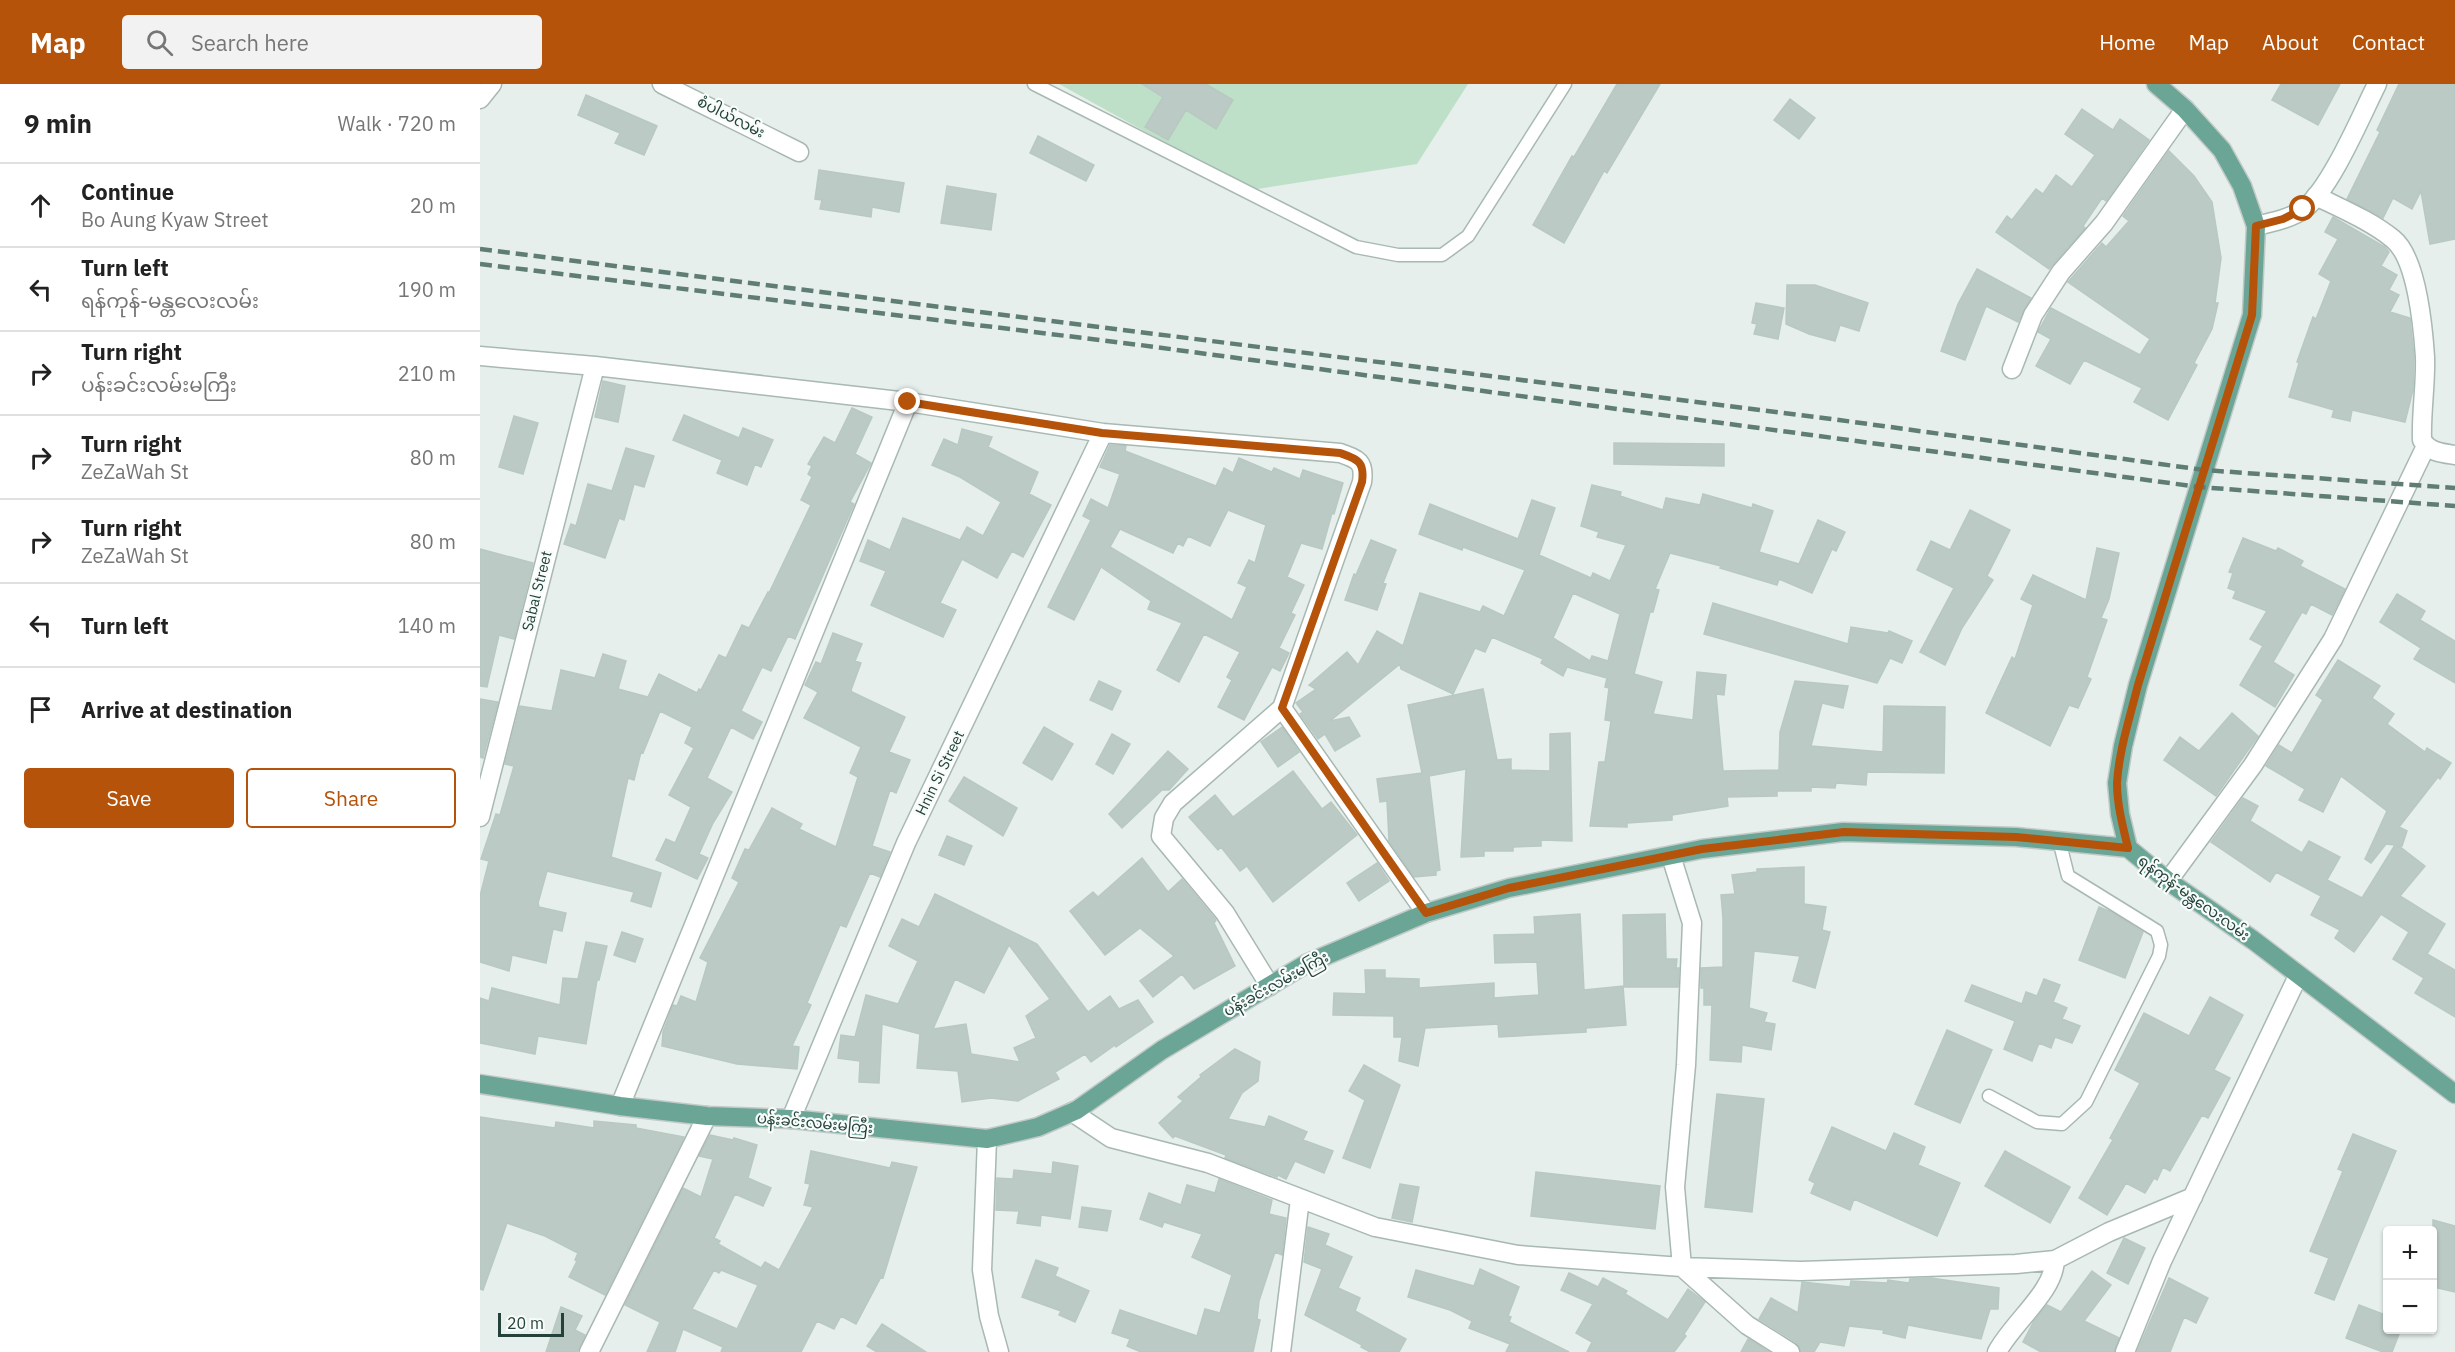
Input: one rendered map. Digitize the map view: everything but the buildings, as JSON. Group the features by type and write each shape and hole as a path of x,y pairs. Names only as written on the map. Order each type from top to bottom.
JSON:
{"main road":[{"name":"ရန်ကုန်-မန္တလေးလမ်း","path":"2156,84 2185,109 2222,150 2242,186 2256,226 2252,315 2138,685 2123,746 2117,783 2120,814 2128,848 2168,881 2253,940 2455,1094"},
{"name":"ပန်းခင်းလမ်းမကြီး","path":"480,1084 620,1106 707,1116 791,1119 987,1139 1038,1128 1072,1112 1162,1050 1306,964 1426,913 1509,888 1702,849 1844,832 2059,840 2128,848"}],"street":[{"path":"480,99 492,84"},
{"name":"စံပါယ်လမ်း","path":"662,84 799,152"},
{"path":"2256,226 2283,219 2303,209 2316,196 2345,148 2377,84"},
{"path":"2012,369 2028,325 2061,272 2104,223 2185,109"},
{"path":"2316,196 2371,224 2395,240 2408,261 2419,300 2424,346 2422,440 2426,446 2442,453 2455,455"},
{"path":"480,356 595,366 908,402 1102,433 1340,453 1359,462 1364,470 1362,482 1282,708 1173,803 1164,818 1161,836 1225,913 1270,986"},
{"name":"Sabal Street","path":"480,817 595,366"},
{"path":"620,1106 908,402"},
{"name":"Hnin Si Street","path":"791,1119 906,843 1102,433"},
{"path":"2168,881 2253,765 2333,639 2426,446"},
{"path":"1282,708 1426,913"},
{"path":"1671,856 1692,923 1686,1065 1675,1187 1682,1267 1747,1325 1790,1352"},
{"path":"2125,1352 2162,1261 2298,975"},
{"path":"1072,1112 1111,1138 1208,1162 1375,1227 1518,1255 1682,1267 1802,1271 2016,1264 2055,1260 2109,1232 2193,1197"},
{"path":"589,1352 707,1116"},
{"path":"987,1139 982,1270 989,1316 999,1352"},
{"path":"1281,1352 1300,1198"},
{"path":"1997,1352 2016,1322 2048,1286 2055,1271 2055,1260"}],"lane":[{"path":"1034,84 1356,247 1398,255 1442,255 1468,236 1565,84"},
{"path":"1989,1096 2037,1122 2062,1124 2086,1102 2159,956 2161,945 2157,931 2068,876 2059,840"}],"green space":[{"path":"1059,84 1468,84 1417,164 1251,190"}],"railway":[{"path":"480,249 1839,420 2204,470 2455,488"},
{"path":"480,264 1140,345 2199,487 2455,506"}],"route":[{"path":"908,402 1102,433 1340,453 1359,462 1364,470 1362,482 1282,708 1426,913 1509,888 1702,849 1844,832 2016,837 2128,848 2120,814 2117,783 2123,746 2138,685 2252,315 2256,226 2283,219 2303,209"}]}
